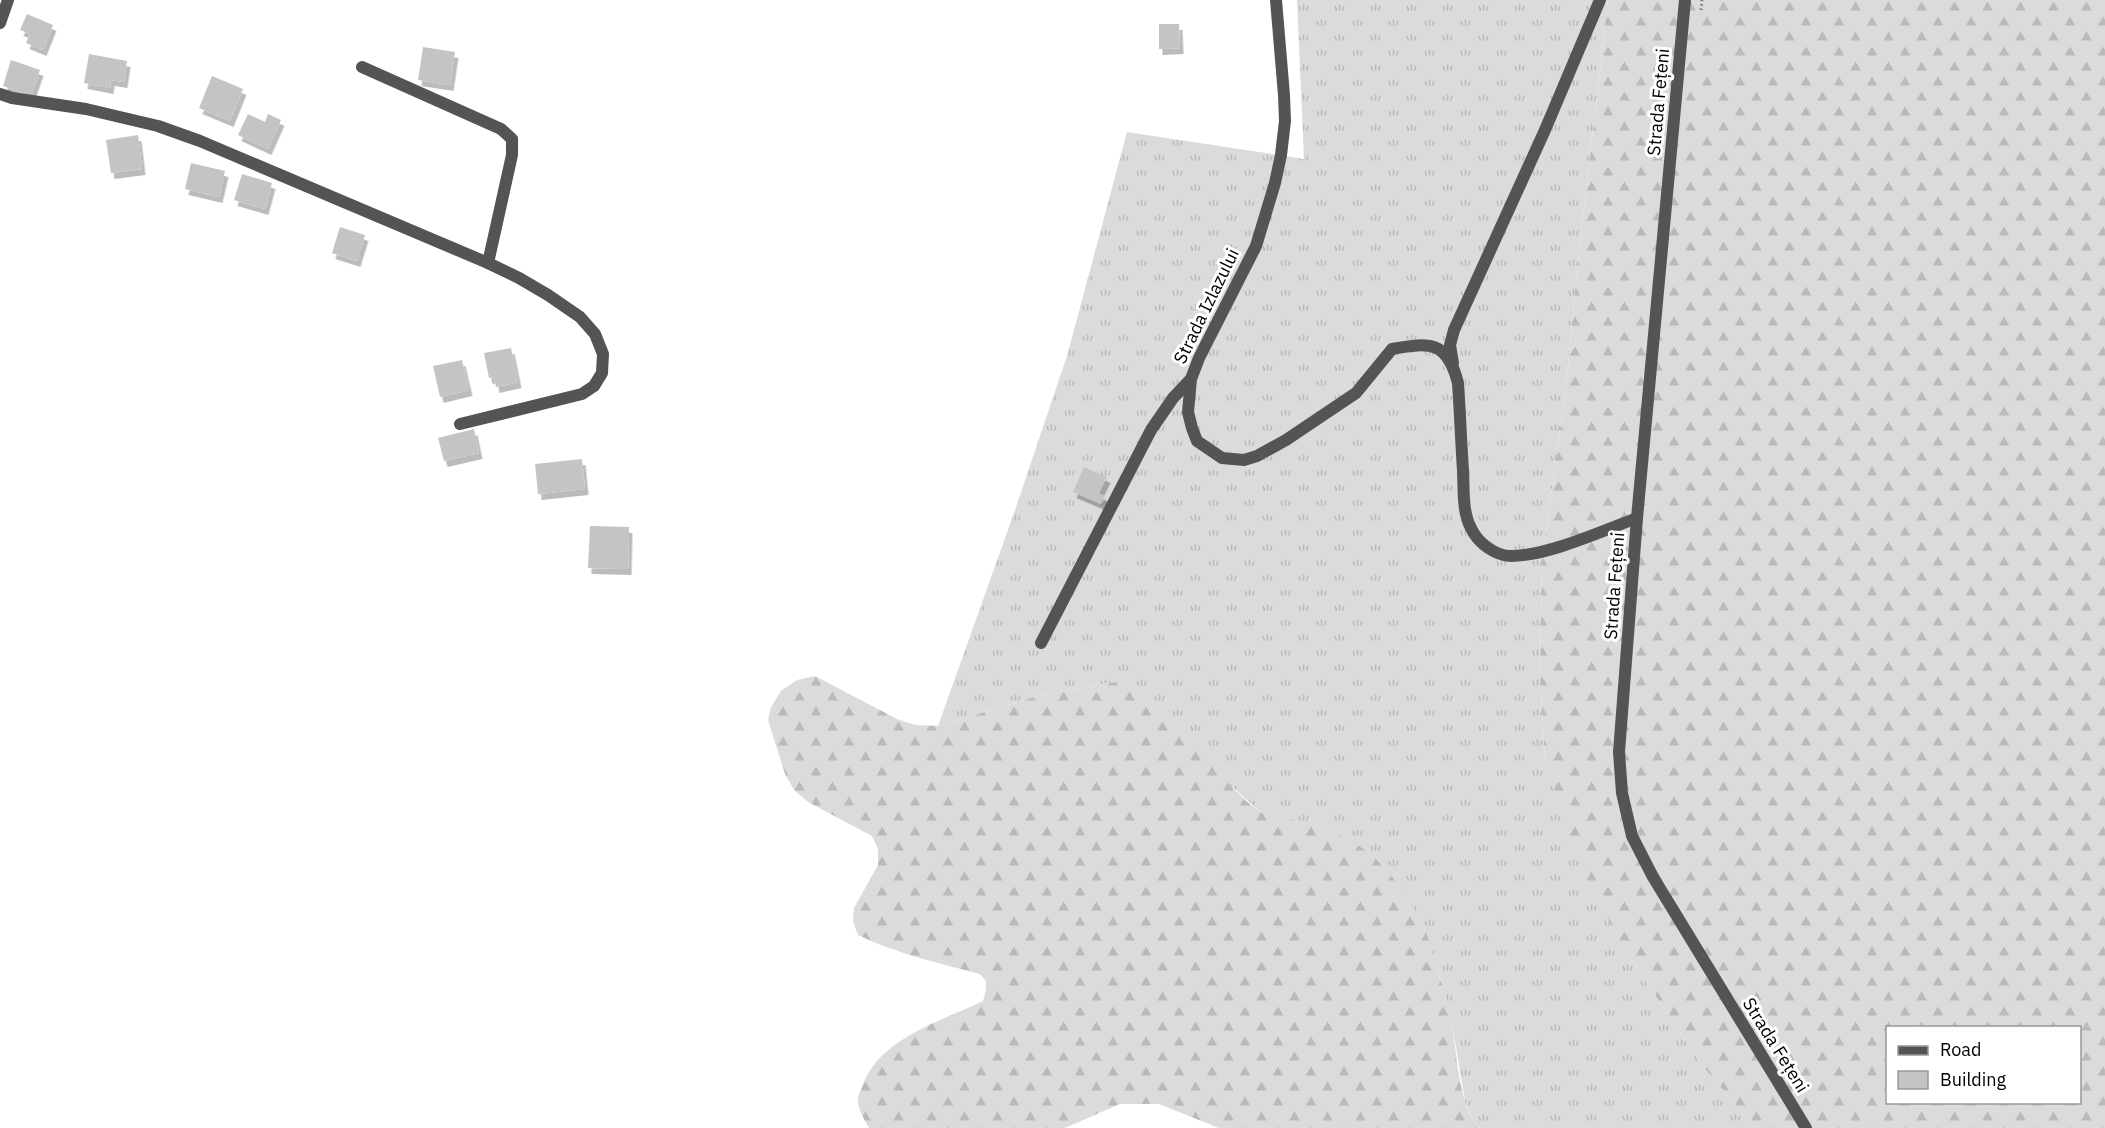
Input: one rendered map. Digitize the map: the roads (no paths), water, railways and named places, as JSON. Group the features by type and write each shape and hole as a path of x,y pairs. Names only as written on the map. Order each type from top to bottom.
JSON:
{"street":[{"path":"0,23 8,0"},
{"name":"Strada Izlazului","path":"1276,0 1285,121 1275,183 1256,246 1199,358 1191,379 1188,412 1197,441 1222,458 1244,460 1257,456 1286,440 1356,393 1392,349 1427,344 1440,349 1453,364"},
{"path":"1600,0 1545,130 1454,330 1450,345 1458,383 1464,501 1470,528 1480,541 1491,549 1508,556 1529,554 1574,541 1637,518"},
{"name":"Strada Fețeni","path":"1685,0 1637,518 1619,752 1622,794 1632,836 1672,911 1806,1128"},
{"path":"362,68 501,129 512,139 512,155 488,263"},
{"path":"0,94 12,98 86,109 158,126 200,141 488,263 529,283 579,317 595,334 603,354 602,372 594,386 582,394 460,424"},
{"path":"1041,643 1150,430 1173,398 1191,379"}]}
